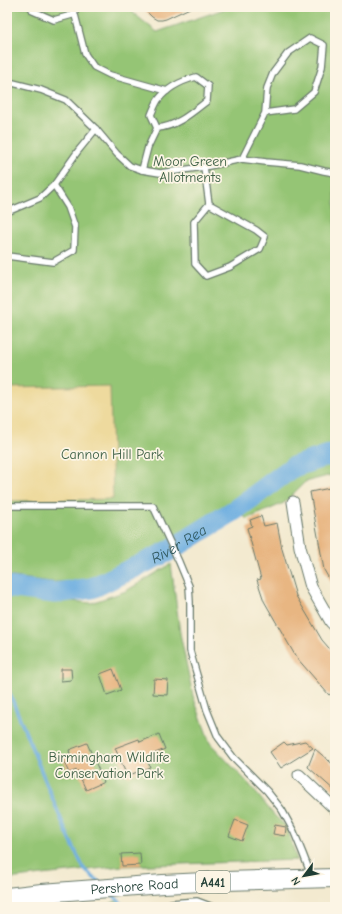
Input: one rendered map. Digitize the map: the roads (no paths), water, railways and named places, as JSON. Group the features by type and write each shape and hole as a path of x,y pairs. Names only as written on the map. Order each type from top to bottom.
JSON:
{"main road":[{"name":"Pershore Road","path":"7,897 39,900 88,890 114,888 225,881 335,878"}],"street":[{"path":"293,502 300,548 311,587 331,622 335,626"},
{"path":"299,775 335,809"}],"lane":[{"path":"30,7 33,12 54,20 72,15 75,9"},
{"path":"75,9 85,54 94,67 110,75 167,91"},
{"path":"242,159 265,113 267,88 274,73 288,53 310,38 324,45 322,67 314,92 294,109 265,113"},
{"path":"196,77 208,86 207,101 189,115 166,128 157,128 151,115 158,101 167,91 182,81 196,77"},
{"path":"7,80 41,90 66,100 96,129 117,154 130,166 142,170 160,173 204,167 242,159 300,165 335,173"},
{"path":"142,170 148,147 157,128"},
{"path":"7,212 40,198 54,185 96,129"},
{"path":"204,167 209,204 194,222 195,264 206,276 230,267 260,249 265,238 256,230 209,204"},
{"path":"7,256 53,262 74,250 75,227 68,207 54,185"},
{"path":"7,506 153,506 189,586 190,651 207,710 218,737 233,757 267,791 282,810 304,854 312,878"},
{"path":"164,907 171,903 197,901 213,907"}],"waterway":[{"name":"River Rea","path":"7,587 55,593 92,588 167,552 235,510 293,467 335,453"},
{"path":"7,687 65,829 84,869 100,883"},
{"path":"112,894 125,907"}],"park label":[{"name":"Moor Green Allotments","path":"190,170"},
{"name":"Cannon Hill Park","path":"112,454"},
{"name":"Birmingham Wildlife Conservation Park","path":"109,766"}]}
